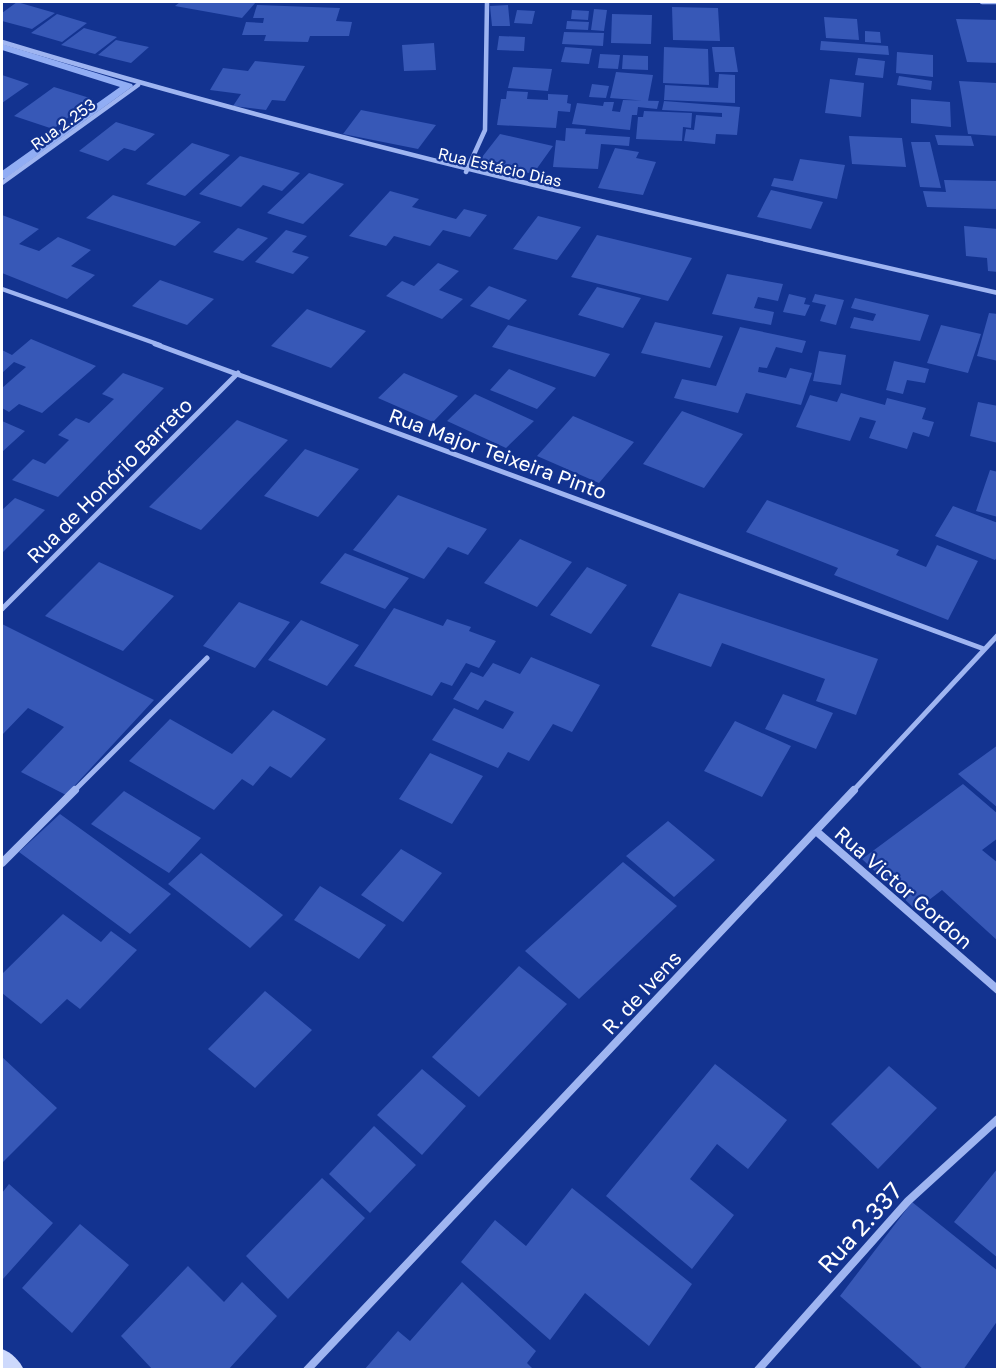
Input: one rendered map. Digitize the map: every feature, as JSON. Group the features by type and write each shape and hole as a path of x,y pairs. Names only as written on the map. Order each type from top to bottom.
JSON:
{"street":[{"path":"466,172 485,130 487,2"},
{"path":"982,2 998,2"},
{"name":"Rua Estácio Dias","path":"2,42 138,85 466,172 998,293"},
{"name":"Rua 2.253","path":"2,183 138,85"},
{"name":"Rua Major Teixeira Pinto","path":"2,289 238,373 984,648"},
{"name":"Rua de Honório Barreto","path":"2,609 238,373"},
{"name":"R. de Ivens","path":"307,1370 998,635"},
{"path":"2,863 207,658"},
{"name":"Rua Victor Gordon","path":"816,831 998,990"},
{"name":"Rua 2.337","path":"758,1370 908,1201 998,1119"},
{"path":"2,1357 16,1370"}],"building":[{"path":"17,2 55,13 32,29 2,21 2,13"},
{"path":"180,2 256,2 242,18 175,6"},
{"path":"257,5 340,8 336,21 352,22 349,36 310,36 308,42 264,41 266,35 242,35 246,22 263,23 264,18 253,18"},
{"path":"508,5 510,26 492,26 490,6"},
{"path":"672,7 718,8 720,41 673,40"},
{"path":"594,9 607,10 604,31 591,30"},
{"path":"517,10 535,11 532,24 514,23"},
{"path":"572,10 589,11 588,20 571,19"},
{"path":"57,14 87,23 62,42 31,33"},
{"path":"612,14 652,15 651,44 611,43"},
{"path":"824,17 857,19 859,40 826,38"},
{"path":"956,19 998,20 998,63 967,62"},
{"path":"567,21 589,22 588,30 566,29"},
{"path":"84,28 117,37 95,54 61,45"},
{"path":"865,31 880,32 881,43 865,42"},
{"path":"564,32 604,33 603,46 562,44"},
{"path":"499,36 525,37 524,51 497,50"},
{"path":"116,40 149,47 131,63 98,55"},
{"path":"821,41 888,46 889,55 820,50"},
{"path":"434,43 436,70 404,71 402,45"},
{"path":"565,47 592,49 589,64 561,62"},
{"path":"664,47 708,49 709,85 663,83"},
{"path":"712,47 734,47 738,72 715,72"},
{"path":"897,52 933,55 933,77 896,73"},
{"path":"600,54 620,55 618,69 598,68"},
{"path":"623,55 648,56 648,70 622,69"},
{"path":"858,58 885,61 883,78 855,75"},
{"path":"255,61 305,66 285,101 272,100 266,110 233,106 241,94 210,90 223,68 248,71"},
{"path":"513,67 552,69 548,91 508,88"},
{"path":"616,72 653,75 648,101 610,98"},
{"path":"719,74 735,75 735,103 664,100 665,85 718,88"},
{"path":"2,75 29,84 2,103"},
{"path":"899,76 932,81 931,90 897,85"},
{"path":"830,79 864,83 861,117 825,113"},
{"path":"959,81 996,83 998,136 968,134"},
{"path":"592,84 609,86 606,98 589,97"},
{"path":"54,87 93,99 53,129 14,116"},
{"path":"507,91 528,92 527,99 548,100 548,94 568,95 567,103 571,104 570,112 558,111 556,128 497,125 501,99 506,99"},
{"path":"911,99 950,102 951,127 911,123"},
{"path":"623,100 659,101 657,109 638,107 637,115 632,115 630,130 572,124 577,103 603,106 604,102 614,102 612,111 620,112"},
{"path":"664,101 740,107 737,135 716,134 715,144 684,141 686,129 694,130 696,115 722,117 722,113 662,110"},
{"path":"361,110 436,125 418,149 343,134"},
{"path":"644,111 692,113 691,128 683,127 682,141 636,139 638,117 643,117"},
{"path":"116,122 155,134 135,151 124,148 108,161 79,151"},
{"path":"566,128 586,129 585,134 630,137 629,146 601,144 598,169 553,167 556,140 565,141"},
{"path":"500,134 553,146 533,174 479,161"},
{"path":"935,135 971,136 974,146 938,145"},
{"path":"849,136 902,138 906,167 852,164"},
{"path":"911,142 930,142 941,188 920,187"},
{"path":"192,143 230,155 185,196 146,184"},
{"path":"615,148 639,152 636,158 656,162 643,195 598,188"},
{"path":"240,156 300,173 282,191 263,185 241,207 199,194"},
{"path":"800,159 845,165 837,199 771,186 774,178 793,181"},
{"path":"309,173 344,184 303,224 267,213"},
{"path":"944,180 998,181 998,209 927,207 923,191 946,192"},
{"path":"771,190 823,202 811,229 757,217"},
{"path":"390,191 419,199 412,207 456,219 464,209 487,215 470,237 443,230 430,246 394,236 386,246 349,236"},
{"path":"113,195 201,222 175,246 86,218"},
{"path":"2,215 39,229 19,244 39,251 58,237 91,250 71,266 95,275 67,299 2,273"},
{"path":"538,216 581,227 557,260 513,249"},
{"path":"964,226 998,229 998,272 988,271 987,258 966,256"},
{"path":"238,228 268,238 243,261 213,252"},
{"path":"286,230 307,236 292,252 309,257 293,274 255,262"},
{"path":"597,235 692,258 668,301 571,277"},
{"path":"438,263 459,271 439,290 463,299 442,319 386,296 402,281 414,286"},
{"path":"727,274 783,284 778,301 758,297 754,308 774,312 771,325 712,314"},
{"path":"160,280 214,299 187,325 132,306"},
{"path":"489,286 527,300 509,320 470,306"},
{"path":"597,287 641,298 623,328 578,315"},
{"path":"789,294 806,298 804,304 810,305 805,316 783,312"},
{"path":"815,294 844,300 836,325 820,321 826,305 812,302"},
{"path":"855,298 929,315 920,341 850,328 854,317 873,321 876,314 851,308"},
{"path":"307,309 366,331 331,368 271,346"},
{"path":"989,313 998,314 998,361 977,356"},
{"path":"655,322 723,336 710,368 641,353"},
{"path":"508,325 610,354 595,377 492,347"},
{"path":"941,325 981,334 968,373 927,363"},
{"path":"740,327 806,341 802,353 776,347 767,368 759,367 758,372 786,378 790,368 812,373 801,405 746,393 738,413 674,398 682,379 716,386"},
{"path":"31,339 96,366 42,413 19,404 9,412 2,408 2,388 26,367 14,362 2,373 2,350 12,355"},
{"path":"819,351 846,355 841,385 813,381"},
{"path":"894,361 929,369 925,383 907,380 903,394 886,390"},
{"path":"509,369 556,388 537,409 490,390"},
{"path":"123,373 164,388 58,497 12,480 33,459 45,464 69,440 58,435 76,418 89,423 114,399 102,394"},
{"path":"404,373 458,396 433,422 378,398"},
{"path":"841,393 885,405 887,398 926,408 922,419 934,422 929,437 913,432 907,449 869,438 876,421 860,417 850,441 796,427 810,395 837,402"},
{"path":"475,394 534,421 506,448 447,421"},
{"path":"978,402 998,406 998,443 970,436"},
{"path":"682,411 743,434 704,488 643,464"},
{"path":"573,416 634,442 599,483 537,456"},
{"path":"237,420 288,440 201,530 149,507"},
{"path":"2,421 25,431 2,452"},
{"path":"305,449 359,469 318,517 264,496"},
{"path":"990,470 998,472 998,517 976,511"},
{"path":"398,495 487,529 468,555 448,547 424,579 353,550"},
{"path":"15,498 45,510 2,553 2,510"},
{"path":"767,500 899,550 896,555 926,567 937,545 978,561 948,620 834,575 838,568 746,532"},
{"path":"953,506 998,523 998,556 995,560 935,536"},
{"path":"520,539 572,562 537,607 484,583"},
{"path":"345,553 409,578 385,609 320,583"},
{"path":"99,562 174,596 123,651 45,616"},
{"path":"587,567 627,585 591,634 550,615"},
{"path":"679,593 878,659 856,715 816,701 825,679 722,643 711,667 651,646"},
{"path":"239,602 290,622 255,668 203,646"},
{"path":"394,608 443,626 447,619 471,627 469,631 496,641 479,668 466,663 452,686 441,682 432,696 354,666"},
{"path":"301,620 359,645 327,686 268,660"},
{"path":"2,624 154,700 66,795 21,772 64,727 28,708 2,735"},
{"path":"531,657 600,685 572,732 553,724 529,761 508,752 498,768 432,740 454,708 503,729 514,712 485,700 478,710 453,699 471,672 483,677 493,663 520,674"},
{"path":"783,694 833,713 816,749 765,729"},
{"path":"273,710 326,739 291,778 270,766 253,786 242,779 214,810 129,761 170,719 232,754"},
{"path":"735,721 791,746 762,797 704,771"},
{"path":"998,745 998,808 958,774"},
{"path":"430,753 483,776 452,824 399,799"},
{"path":"963,784 998,814 998,838 982,850 998,863 998,941 942,890 916,910 862,859"},
{"path":"124,791 201,838 169,873 91,824"},
{"path":"60,814 171,894 130,934 19,852"},
{"path":"668,821 715,860 674,897 626,856"},
{"path":"401,849 442,873 403,922 361,895"},
{"path":"201,853 283,915 250,948 168,884"},
{"path":"623,862 677,906 579,999 525,951"},
{"path":"320,886 386,925 359,959 294,920"},
{"path":"63,914 101,942 111,931 137,950 80,1009 67,999 41,1024 2,993 2,974"},
{"path":"519,966 567,1004 479,1097 432,1057"},
{"path":"265,991 312,1030 255,1088 208,1049"},
{"path":"2,1057 57,1108 2,1163"},
{"path":"715,1064 787,1120 748,1169 717,1144 690,1179 734,1215 692,1269 606,1196"},
{"path":"889,1066 937,1108 878,1169 831,1124"},
{"path":"422,1069 466,1106 422,1155 377,1115"},
{"path":"374,1126 416,1165 370,1213 329,1174"},
{"path":"998,1168 998,1258 954,1222"},
{"path":"322,1178 365,1218 288,1299 246,1256"},
{"path":"9,1184 53,1223 3,1279 2,1193"},
{"path":"572,1188 692,1284 649,1346 585,1293 550,1340 461,1262 495,1220 526,1246"},
{"path":"912,1202 998,1271 998,1320 963,1370 924,1370 840,1296"},
{"path":"80,1224 129,1265 72,1333 22,1288"},
{"path":"188,1266 224,1302 242,1282 277,1316 228,1370 153,1370 121,1336"},
{"path":"462,1282 536,1351 527,1363 534,1370 364,1370 398,1331 410,1341"}],"waterway":[{"path":"2,47 128,86 2,176"}]}
